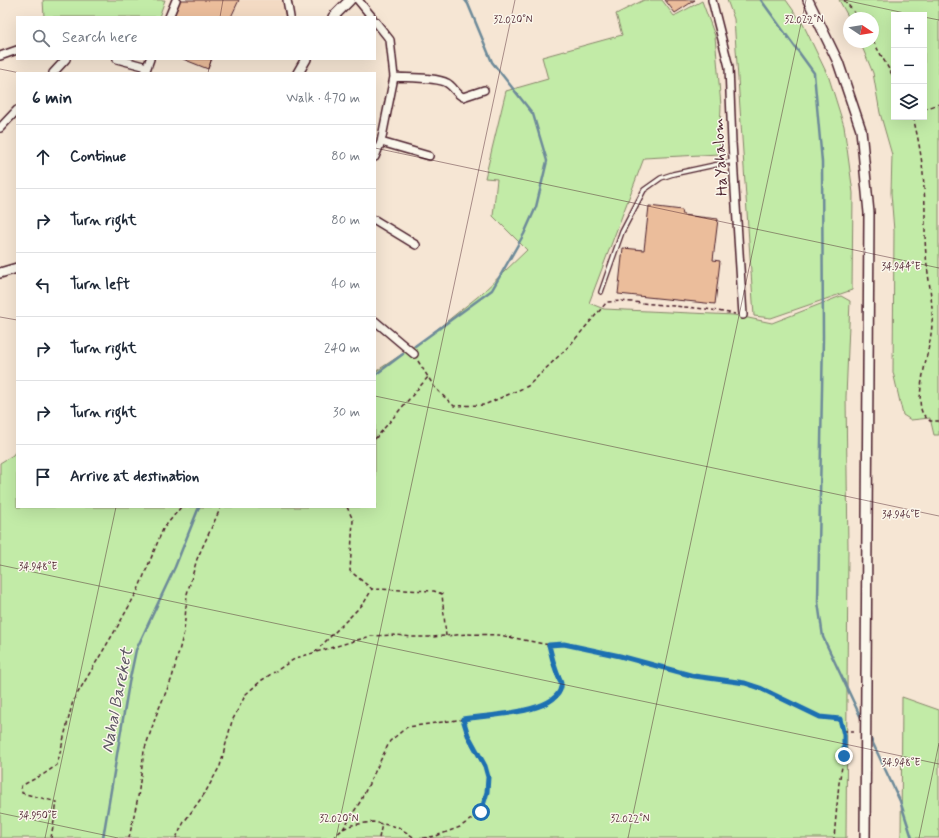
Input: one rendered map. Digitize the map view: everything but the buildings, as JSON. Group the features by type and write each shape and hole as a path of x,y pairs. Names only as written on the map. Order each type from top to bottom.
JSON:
{"main road":[{"path":"334,16 350,0"},
{"path":"808,0 838,62 861,130 869,213 865,838"},
{"path":"299,72 305,60"},
{"path":"0,273 16,268"}],"street":[{"path":"169,16 176,0"},
{"path":"287,0 290,16"},
{"path":"358,0 371,16"},
{"name":"HaYahalom","path":"712,0 729,67 733,160 743,315"},
{"path":"376,23 390,40 394,77 381,142 376,154"},
{"path":"0,56 16,50"},
{"path":"54,72 65,60"},
{"path":"120,60 146,70 150,60"},
{"path":"394,77 429,79 448,83 457,94 463,97 484,90"},
{"path":"0,128 16,111"},
{"path":"381,142 429,156"},
{"path":"376,221 416,245"},
{"path":"376,322 414,354"}],"lane":[{"path":"601,292 622,232 644,190 661,178 733,160"}],"path":[{"path":"844,0 854,12"},
{"path":"877,48 891,73"},
{"path":"927,108 939,104"},
{"path":"914,120 920,143 924,189 924,236 926,266 932,312 932,333 922,384 920,404 923,414 930,421 939,421"},
{"path":"414,354 434,388 454,406 484,405 528,386 570,345 607,302 621,301 706,309 743,315"},
{"path":"376,438 428,376"},
{"path":"51,838 57,802 22,793 21,786 44,774 57,765 73,701 138,590 163,529 180,508"},
{"path":"129,838 138,797 144,751 172,678 184,632 187,594 197,559 221,508"},
{"path":"347,508 353,520 350,571 372,589 434,591 442,594 446,636"},
{"path":"314,653 364,603 372,589"},
{"path":"176,838 184,822 205,793 220,766 232,721 246,694 262,680 296,658 370,636 396,635 411,637 468,634 499,635 549,645 564,644 620,656 694,676 745,683 760,688 820,717 840,719 843,731 844,756 839,783 834,838"},
{"path":"343,830 360,802 390,741 407,727 529,710 544,705 556,696 561,687 561,682 554,668 549,645"},
{"path":"423,838 436,836 460,827 481,812 487,792 488,777 485,766 468,735 463,719"},
{"path":"843,731 866,731"},
{"path":"333,838 352,825 373,822 398,827 415,838"},
{"path":"379,838 382,824"}],"shaded area":[{"path":"239,0 283,0 289,12 283,16 232,16"}],"green space":[{"path":"43,0 165,0 159,16 44,16"},
{"path":"644,0 662,0 674,16 702,1 715,36 721,106 719,154 644,158 589,303 604,309 734,315 772,323 841,296 850,301 846,397 848,549 846,838 0,838 0,463 13,455 16,450 16,508 376,508 376,371 426,338 481,294 527,250 493,216 497,179 485,178 506,91 548,79 542,57 622,35 616,14"},
{"path":"727,0 786,0 803,24 829,78 844,126 853,193 852,290 771,318 754,316 734,19"},
{"path":"839,0 939,0 939,435 934,435 930,418 911,420 903,415 893,372 894,231 891,193 892,155 880,113 873,73 863,48 879,48 879,12 846,12"},
{"path":"902,697 939,710 939,838 901,838"}],"waterway":[{"name":"Nahal Bareket","path":"415,346 492,290 524,234 536,207 547,161 533,114 492,62 465,0"},
{"path":"761,0 814,73 822,162 823,337 818,602 823,637 862,720"},
{"name":"Nahal Bareket","path":"376,374 403,354"},
{"name":"Nahal Bareket","path":"103,838 136,650 175,567 199,508"},
{"path":"869,735 900,801 912,838"}],"route":[{"path":"481,812 487,792 488,777 485,766 468,735 463,719 529,710 544,705 556,696 561,687 561,682 554,668 549,645 564,644 620,656 694,676 745,683 760,688 820,717 840,719 844,735 844,756"}]}
